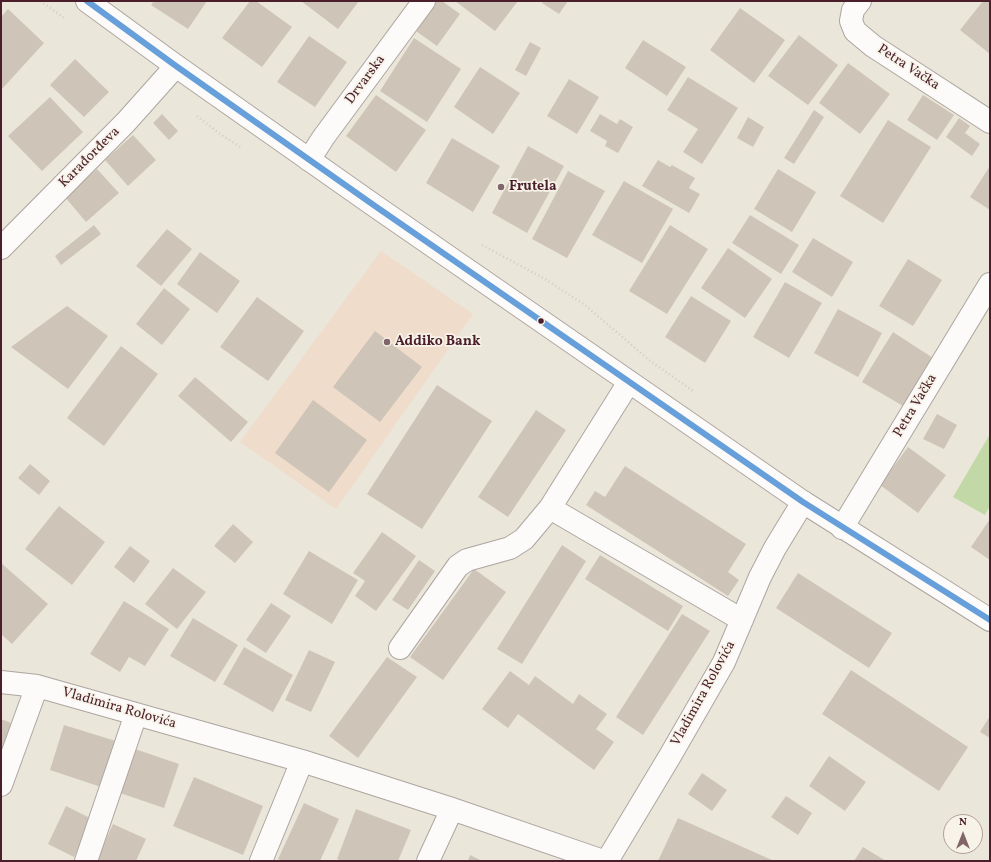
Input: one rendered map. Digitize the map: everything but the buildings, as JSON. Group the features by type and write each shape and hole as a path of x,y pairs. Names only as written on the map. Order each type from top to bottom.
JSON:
{"street":[{"path":"87,1 309,160 803,502 990,620"},
{"name":"Drvarska","path":"309,160 323,138 424,1"},
{"name":"Petra Vačka","path":"860,1 854,10 851,21 855,32 873,46 990,122"},
{"name":"Karađorđeva","path":"1,248 126,122 176,66"},
{"name":"Petra Vačka","path":"842,528 990,284"},
{"path":"400,648 458,566 467,560 510,548 524,539 550,508 629,382"},
{"name":"Vladimira Rolovića","path":"607,861 724,662 760,577 775,548 803,502"},
{"path":"550,508 742,620"},
{"name":"Vladimira Rolovića","path":"1,682 37,686 302,761 452,809 603,861"},
{"path":"1,785 37,686"},
{"path":"86,861 136,714"},
{"path":"261,861 302,761"},
{"path":"428,861 452,809"}],"path":[{"path":"477,242 545,279 585,305 649,360 694,392"}],"shaded area":[{"path":"381,251 473,314 336,509 240,442"}],"green space":[{"path":"990,434 990,506 985,515 953,497"}],"transit line":[{"path":"87,1 176,66 375,206 803,502 990,620"}],"place":[{"name":"Frutela","path":"501,187"},
{"name":"Addiko Bank","path":"387,342"}]}
